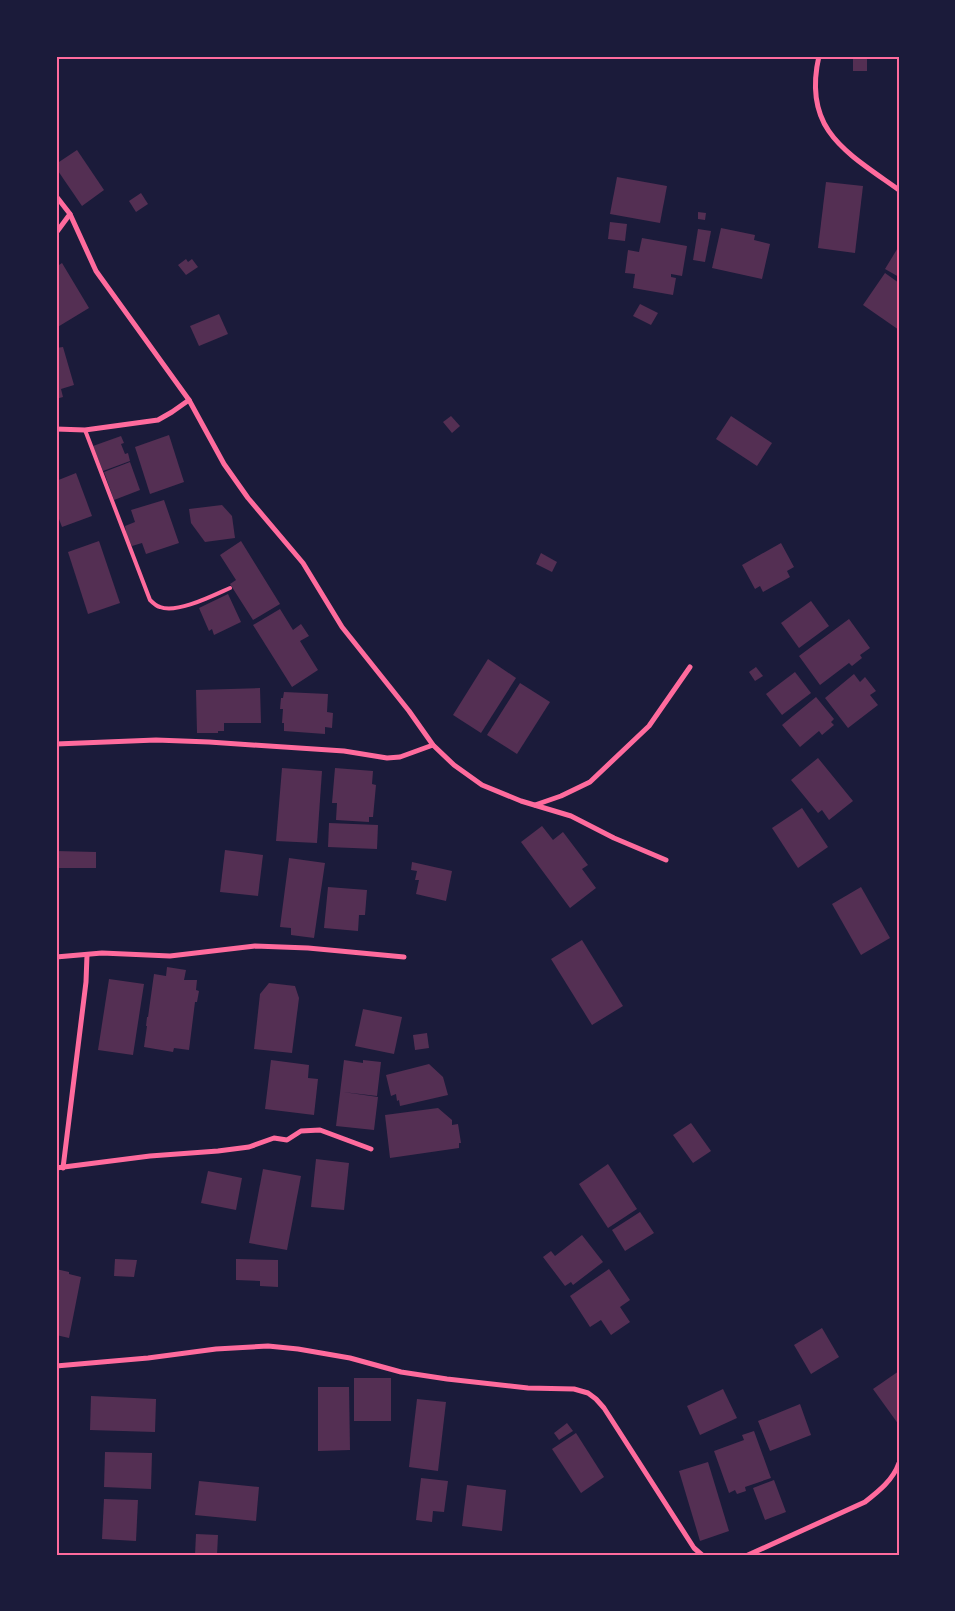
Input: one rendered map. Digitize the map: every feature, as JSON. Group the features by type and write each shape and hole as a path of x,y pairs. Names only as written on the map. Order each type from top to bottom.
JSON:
{"street":[{"path":"819,56 814,92 818,113 833,139 853,157 899,190"},
{"path":"56,196 70,214 96,271 188,400 224,464 248,498 303,563 342,626 409,710 433,745 454,766 482,785 521,801 572,816 614,838 666,860"},
{"path":"56,233 70,214"},
{"path":"56,429 86,430 158,420 188,400"},
{"path":"534,805 561,796 590,782 649,726 690,667"},
{"path":"56,744 156,740 209,742 344,751 387,758 400,757 433,745"},
{"path":"56,956 102,953 170,956 255,946 308,948 404,957"},
{"path":"63,1168 86,982 86,955"},
{"path":"56,1168 150,1156 249,1147 274,1138 288,1140 301,1131 320,1130 371,1149"},
{"path":"56,1366 148,1358 216,1349 268,1346 324,1353 401,1372 447,1379 528,1388 574,1389 588,1393 596,1398 604,1408 694,1548 702,1555"},
{"path":"748,1555 865,1502 886,1484 896,1472 899,1463"}],"lane":[{"path":"86,430 150,600 165,609 185,607 230,588"}],"building":[{"path":"853,56 867,56 867,71 853,71"},
{"path":"77,150 104,190 82,206 56,168 56,164"},
{"path":"617,177 667,186 660,223 610,214"},
{"path":"826,182 863,186 855,253 818,248"},
{"path":"141,193 148,204 136,212 129,201"},
{"path":"698,212 706,213 705,220 698,219"},
{"path":"610,222 627,224 625,241 608,239"},
{"path":"721,228 755,235 754,240 770,244 762,279 712,268"},
{"path":"698,229 711,231 705,262 693,260"},
{"path":"642,238 687,246 682,276 671,274 671,277 676,278 673,295 633,288 635,274 625,273 628,250 639,252"},
{"path":"899,246 899,277 885,269"},
{"path":"186,259 188,262 192,259 198,267 186,275 178,265"},
{"path":"62,263 89,308 56,328 56,267"},
{"path":"885,273 899,283 899,330 863,305"},
{"path":"640,304 658,313 651,325 633,316"},
{"path":"219,314 228,334 199,346 190,326"},
{"path":"63,347 74,385 61,389 63,397 56,399 56,348"},
{"path":"451,416 460,426 452,433 443,422"},
{"path":"731,416 772,443 757,466 716,439"},
{"path":"169,435 184,482 150,494 135,447"},
{"path":"121,436 124,443 121,444 125,454 128,453 130,461 103,471 93,446"},
{"path":"130,462 140,490 114,500 104,472"},
{"path":"76,473 92,516 62,527 56,511 56,481"},
{"path":"164,500 179,543 146,554 142,543 132,546 127,537 125,526 135,522 131,510"},
{"path":"222,505 232,516 235,538 205,542 191,523 189,509"},
{"path":"99,541 120,603 88,614 68,552"},
{"path":"241,541 280,604 253,620 230,584 236,580 220,555"},
{"path":"781,543 794,567 787,571 790,577 763,592 760,586 755,589 742,565"},
{"path":"541,553 557,562 552,572 536,564"},
{"path":"228,594 241,622 214,635 212,629 209,631 199,608"},
{"path":"811,601 829,626 799,648 781,623"},
{"path":"280,609 293,630 301,624 309,636 300,641 318,670 292,687 253,625"},
{"path":"849,619 870,648 860,655 862,658 852,666 849,663 820,685 799,656"},
{"path":"488,659 516,678 481,733 453,715"},
{"path":"756,667 763,676 755,681 749,672"},
{"path":"795,672 811,693 782,715 766,694"},
{"path":"854,674 860,682 865,677 876,691 870,695 878,705 848,728 825,698"},
{"path":"520,683 550,702 517,754 487,735"},
{"path":"260,688 261,723 224,723 224,731 218,731 218,733 197,733 196,690"},
{"path":"284,692 328,694 327,712 333,713 332,728 325,727 325,734 284,731 284,723 282,723 283,709 280,709 281,698 283,698"},
{"path":"816,697 834,719 831,722 834,725 822,735 819,731 800,747 782,725"},
{"path":"818,758 853,801 829,820 822,810 818,813 791,780"},
{"path":"282,768 322,771 317,843 276,841"},
{"path":"335,768 373,771 372,784 376,785 373,817 369,817 369,822 336,820 337,803 332,803"},
{"path":"802,808 828,847 798,868 772,828"},
{"path":"329,823 378,825 377,849 328,847"},
{"path":"542,826 553,840 563,832 588,865 582,869 596,888 570,908 521,842"},
{"path":"225,850 263,855 258,896 220,892"},
{"path":"56,851 96,852 96,868 56,868"},
{"path":"289,858 325,863 314,938 291,935 291,928 280,927"},
{"path":"412,862 452,871 446,901 416,894 419,880 415,880 417,871 411,870"},
{"path":"328,887 367,890 365,915 359,915 358,931 324,928"},
{"path":"861,887 890,938 861,955 832,904"},
{"path":"582,940 623,1006 592,1025 551,959"},
{"path":"167,967 186,970 184,980 197,980 196,990 199,991 197,1002 195,1002 189,1050 174,1048 173,1052 144,1047 154,974 166,976"},
{"path":"109,979 144,984 133,1055 98,1050"},
{"path":"269,983 295,986 299,998 292,1053 254,1049 260,994"},
{"path":"363,1009 402,1017 394,1054 355,1046"},
{"path":"427,1033 429,1048 415,1050 413,1035"},
{"path":"271,1060 309,1065 308,1078 318,1079 314,1115 265,1109"},
{"path":"344,1060 363,1063 363,1060 381,1062 377,1096 343,1092 378,1097 374,1130 336,1126"},
{"path":"429,1064 443,1077 448,1095 400,1106 396,1094 391,1096 386,1075"},
{"path":"438,1108 452,1120 452,1125 458,1124 461,1143 459,1143 459,1148 390,1158 385,1115"},
{"path":"691,1123 711,1151 693,1163 673,1135"},
{"path":"316,1159 349,1163 344,1210 311,1207"},
{"path":"608,1164 637,1209 608,1228 579,1184"},
{"path":"263,1169 301,1176 287,1250 249,1243"},
{"path":"208,1171 242,1178 236,1210 201,1203"},
{"path":"640,1212 654,1233 625,1251 612,1230"},
{"path":"582,1235 603,1262 573,1285 571,1282 565,1286 543,1257 551,1251 555,1256"},
{"path":"115,1259 137,1260 134,1277 114,1276"},
{"path":"236,1259 278,1260 278,1287 260,1286 260,1281 236,1280"},
{"path":"56,1269 81,1277 69,1338 56,1335"},
{"path":"609,1269 630,1300 620,1307 630,1322 611,1335 601,1320 590,1327 570,1296"},
{"path":"822,1328 839,1357 811,1374 794,1345"},
{"path":"899,1371 899,1425 873,1389"},
{"path":"354,1378 391,1378 391,1421 354,1421"},
{"path":"318,1387 349,1387 350,1450 318,1451"},
{"path":"723,1389 737,1418 700,1435 687,1406"},
{"path":"91,1396 156,1399 155,1432 90,1430"},
{"path":"417,1399 446,1402 438,1471 409,1467"},
{"path":"800,1404 811,1435 770,1451 758,1421"},
{"path":"567,1423 573,1431 559,1440 554,1433"},
{"path":"754,1431 771,1478 745,1487 746,1491 737,1494 735,1490 729,1493 714,1451 744,1440 742,1435"},
{"path":"576,1433 604,1477 581,1493 552,1449"},
{"path":"105,1452 152,1453 151,1489 104,1487"},
{"path":"708,1462 729,1531 700,1541 679,1471"},
{"path":"421,1478 448,1481 444,1512 433,1511 432,1522 416,1520"},
{"path":"774,1480 786,1512 765,1520 753,1488"},
{"path":"199,1481 259,1487 256,1521 195,1515"},
{"path":"467,1485 506,1490 502,1531 462,1526"},
{"path":"104,1499 138,1500 136,1541 102,1539"},
{"path":"196,1534 218,1535 217,1555 195,1555"}]}
